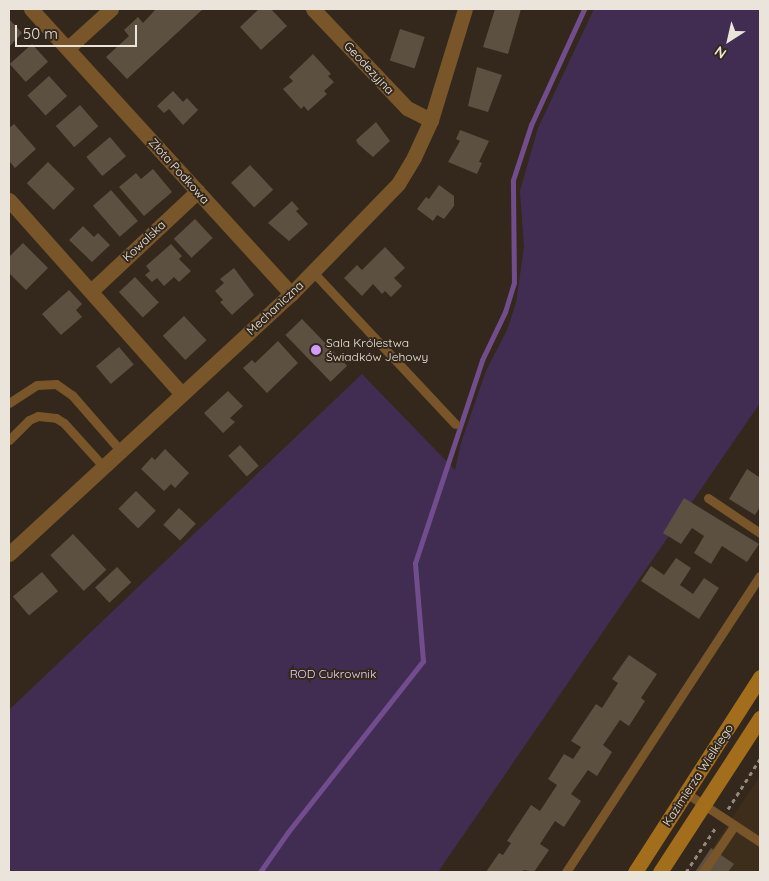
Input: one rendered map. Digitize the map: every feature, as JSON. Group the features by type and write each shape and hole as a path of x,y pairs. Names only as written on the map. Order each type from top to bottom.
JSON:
{"main road":[{"name":"Kazimierza Wielkiego","path":"635,872 760,678"},
{"name":"Kazimierza Wielkiego","path":"660,872 760,718"}],"street":[{"name":"Złota Podkowa","path":"31,9 291,294"},
{"path":"68,48 110,9"},
{"name":"Geodezyjna","path":"313,9 406,108 430,120"},
{"name":"Mechaniczna","path":"9,554 291,294 398,184 414,157 430,120 464,9"},
{"name":"Kowalska","path":"90,291 198,191"},
{"path":"9,200 182,394"}],"lane":[{"path":"313,272 455,424"},
{"path":"9,403 27,389 37,385 56,384 72,396 120,450"},
{"path":"9,440 29,420 38,416 56,418 71,430 103,466"},
{"path":"708,498 760,533"},
{"path":"566,872 760,576"},
{"path":"686,793 760,842"},
{"path":"703,872 734,826"}],"shaded area":[{"path":"760,776 760,872 697,872 732,818"}],"green space":[{"name":"ROD Cukrownik","path":"594,9 760,9 760,403 438,872 9,872 9,710 362,374 455,470 461,443 486,371 507,330 516,303 524,247 520,191 538,128"}],"building":[{"path":"156,9 203,9 127,79 106,57 129,36 124,30 138,17 143,23"},
{"path":"259,9 271,9 287,26 261,50 240,27"},
{"path":"495,9 521,9 508,54 483,47"},
{"path":"9,19 22,33 9,47"},
{"path":"400,29 425,37 415,68 390,60"},
{"path":"32,44 48,62 26,82 10,64"},
{"path":"313,54 331,74 328,76 334,82 324,91 327,94 308,111 304,106 301,109 283,89 293,81 289,77"},
{"path":"477,67 502,75 488,112 468,106"},
{"path":"49,76 67,96 46,115 27,95"},
{"path":"173,91 183,102 187,98 198,110 183,125 169,109 164,113 157,106"},
{"path":"80,105 98,126 74,147 56,126"},
{"path":"376,122 390,141 373,157 356,140"},
{"path":"14,124 36,149 15,168 9,161 9,128"},
{"path":"460,130 489,141 479,162 482,163 477,174 448,162 460,141 456,139"},
{"path":"110,137 126,156 102,176 86,157"},
{"path":"48,162 75,189 54,210 27,183"},
{"path":"250,165 273,190 254,208 231,183"},
{"path":"153,169 172,192 144,216 119,187 136,173 141,179"},
{"path":"439,185 454,196 454,206 444,219 437,215 433,221 417,209 426,197 429,199"},
{"path":"111,190 138,221 120,237 93,206"},
{"path":"292,201 299,209 296,211 308,224 289,241 268,223"},
{"path":"195,219 213,238 192,258 174,239"},
{"path":"83,226 94,237 98,233 110,245 92,262 69,240"},
{"path":"23,243 48,268 26,290 9,273 9,257"},
{"path":"171,244 182,256 179,259 191,271 179,282 174,277 164,286 157,278 152,282 145,275 150,271 146,266"},
{"path":"385,247 405,268 394,278 402,286 391,297 385,291 382,294 373,284 362,296 344,278 357,265 362,270"},
{"path":"234,268 254,295 232,315 220,302 223,300 215,291 224,283 220,279"},
{"path":"135,277 159,303 143,318 119,292"},
{"path":"69,290 82,304 76,310 82,317 61,335 42,314"},
{"path":"184,316 207,340 185,360 163,336"},
{"name":"Sala Królestwa Świadków Jehowy","path":"302,319 347,366 331,382 285,335"},
{"path":"278,341 298,363 267,393 243,368 252,360 255,363"},
{"path":"119,347 134,365 111,384 96,366"},
{"path":"228,391 243,406 230,418 235,422 223,433 204,413"},
{"path":"240,445 259,466 247,477 228,456"},
{"path":"165,449 189,473 175,488 171,484 164,491 141,469 152,457 155,460"},
{"path":"747,469 759,477 760,475 760,507 755,515 729,499"},
{"path":"136,491 156,511 138,528 118,509"},
{"path":"684,498 759,544 747,562 722,546 711,564 694,553 704,536 692,528 681,544 663,533"},
{"path":"179,508 196,524 180,541 163,525"},
{"path":"73,534 106,570 84,591 50,555"},
{"path":"676,558 691,568 680,585 693,594 704,578 719,588 699,619 641,581 651,566 664,575"},
{"path":"117,567 131,582 109,603 95,587"},
{"path":"42,572 58,591 29,616 13,596"},
{"path":"629,655 657,674 641,698 645,701 629,726 620,720 603,745 612,752 597,776 588,770 571,794 581,801 564,827 555,821 540,844 549,850 534,872 524,870 522,872 486,872 499,853 503,855 511,843 507,841 531,805 540,811 557,785 548,779 564,754 573,759 581,747 571,741 596,704 602,708 618,683 612,679"},
{"path":"711,848 734,864 728,872 695,872"}],"waterway":[{"path":"260,872 288,832 423,661 415,563 482,360 505,312 514,283 513,180 531,125 584,9"}],"place":[{"name":"Sala Królestwa Świadków Jehowy","path":"316,350"}]}
